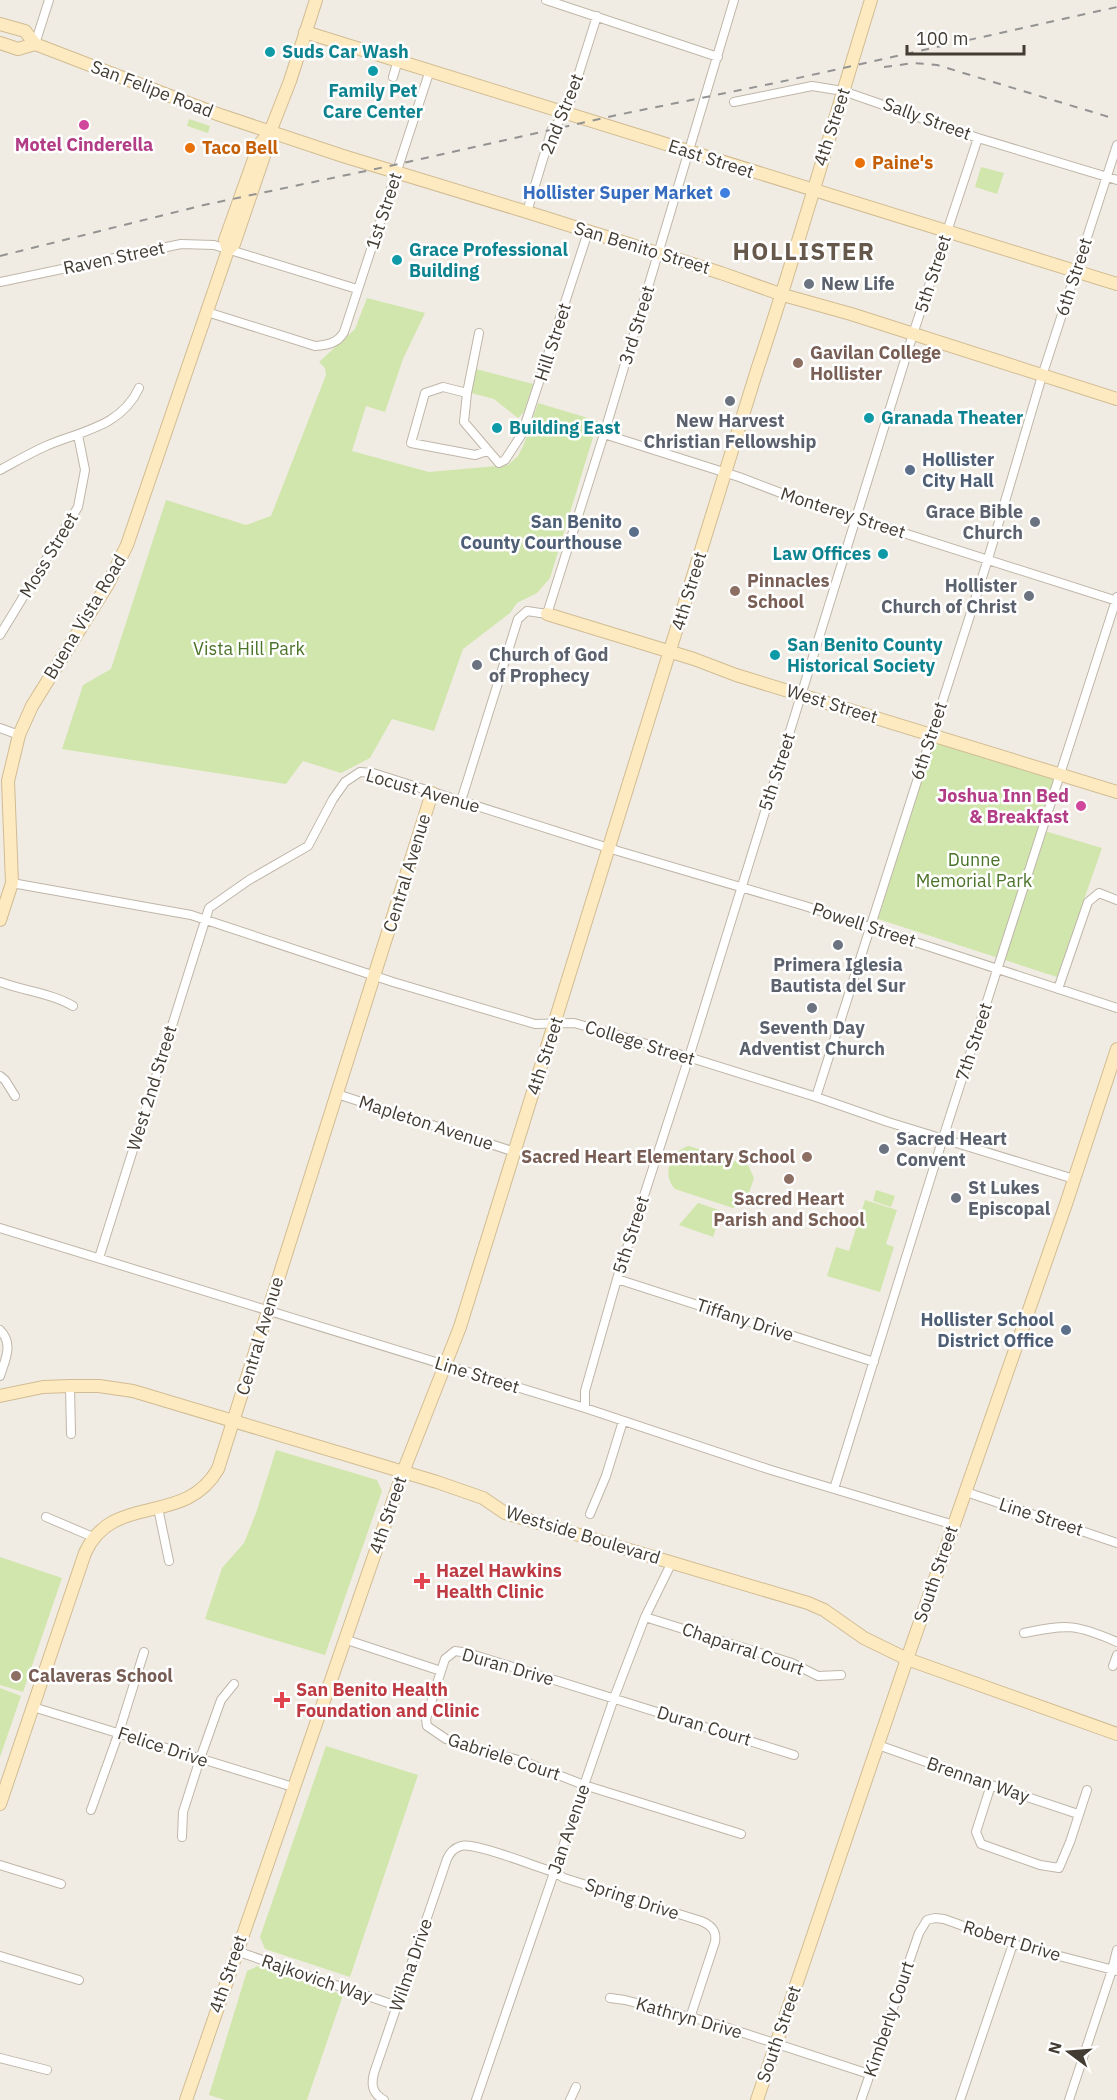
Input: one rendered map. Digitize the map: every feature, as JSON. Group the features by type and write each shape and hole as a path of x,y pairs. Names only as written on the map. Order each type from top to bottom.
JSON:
{"street":[{"path":"35,44 49,0"},
{"name":"Buena Vista Road","path":"0,920 12,883 8,790 19,735 36,697 108,584 128,545 228,250 234,244 316,0"},
{"path":"546,0 718,57"},
{"name":"3rd Street","path":"547,614 604,434 734,0"},
{"name":"4th Street","path":"186,2100 292,1787 403,1472 460,1327 783,295 871,0"},
{"name":"2nd Street","path":"527,212 552,129 566,114 597,16"},
{"name":"San Felipe Road","path":"0,24 25,31 35,44 270,132"},
{"name":"East Street","path":"305,32 1117,284"},
{"name":"San Felipe Road","path":"0,44 18,49 35,44"},
{"path":"393,77 398,60"},
{"name":"1st Street","path":"207,312 315,346 329,344 341,338 430,70"},
{"name":"Sally Street","path":"734,102 812,86 843,91 978,138 1117,180"},
{"name":"San Benito Street","path":"270,132 1117,399"},
{"name":"5th Street","path":"585,1408 585,1391 617,1279 689,1057 830,599 858,518 913,334 978,138"},
{"name":"6th Street","path":"816,1097 988,559 1042,376 1117,145"},
{"name":"Hill Street","path":"487,451 499,463 505,460 522,434 588,232"},
{"name":"Raven Street","path":"0,282 181,244 214,245 357,290"},
{"path":"467,393 443,387 426,393 411,443 475,455 487,451 464,422 467,393 479,333"},
{"path":"0,470 47,446 78,435 121,414 133,400 139,388"},
{"name":"Monterey Street","path":"604,434 858,518 1117,599"},
{"name":"Moss Street","path":"1,630 78,507 85,470 78,435"},
{"name":"7th Street","path":"834,1489 943,1138 1117,599"},
{"path":"461,801 518,619 527,611 547,614"},
{"name":"West Street","path":"547,614 611,635 671,651 736,675 1117,792"},
{"path":"0,728 19,735"},
{"name":"Locust Avenue","path":"205,919 211,905 308,846 339,789 356,774 364,771 610,847"},
{"name":"Central Avenue","path":"0,1804 85,1553 93,1537 118,1518 187,1499 208,1484 224,1455 267,1310 432,793"},
{"name":"Powell Street","path":"610,847 869,927 1117,1008"},
{"path":"12,883 205,919"},
{"path":"1058,989 1088,902 1099,893 1117,900"},
{"name":"College Street","path":"205,919 375,975 535,1024 579,1024 1074,1179"},
{"name":"West 2nd Street","path":"99,1258 205,919"},
{"path":"0,982 18,989 57,997 73,1006"},
{"name":"South Street","path":"757,2100 1117,1049"},
{"path":"0,1076 15,1096"},
{"name":"Mapleton Avenue","path":"337,1094 514,1152"},
{"name":"Line Street","path":"0,1228 585,1408 834,1489 954,1525"},
{"name":"Tiffany Drive","path":"617,1279 874,1362"},
{"path":"0,1330 7,1338 8,1345 0,1376"},
{"path":"70,1386 71,1434"},
{"name":"Westside Boulevard","path":"0,1396 43,1387 99,1386 133,1391 403,1472 483,1498 505,1513 808,1603 824,1610 864,1638 907,1659 1117,1734"},
{"path":"590,1514 606,1476 623,1420"},
{"name":"Line Street","path":"966,1492 1117,1543"},
{"path":"158,1508 169,1561"},
{"path":"46,1517 93,1537"},
{"name":"Jan Avenue","path":"476,2100 614,1698 645,1617 672,1562"},
{"name":"Chaparral Court","path":"645,1617 792,1663 818,1676 841,1676"},
{"path":"1024,1633 1066,1626 1089,1630 1117,1642"},
{"name":"Duran Drive","path":"344,1639 441,1671 445,1659 455,1652 468,1653 614,1698"},
{"path":"91,1810 144,1652"},
{"path":"1113,1666 1117,1654"},
{"name":"Gabriele Court","path":"441,1671 426,1719 427,1726 446,1739 525,1762 584,1785 741,1834"},
{"path":"182,1837 183,1812 200,1760 221,1700 234,1684"},
{"name":"Duran Court","path":"614,1698 794,1755"},
{"name":"Felice Drive","path":"33,1707 292,1787"},
{"name":"Brennan Way","path":"878,1745 1078,1814"},
{"path":"991,1785 976,1832 981,1844 1040,1865 1059,1868 1087,1790"},
{"name":"Spring Drive","path":"460,1846 476,1847 711,1926 716,1933 715,1942 690,2018"},
{"name":"Wilma Drive","path":"384,2100 373,2090 374,2073 447,1859 451,1852 460,1846"},
{"path":"0,1865 61,1884"},
{"name":"Robert Drive","path":"917,1938 927,1920 935,1917 1013,1944 1115,1970"},
{"name":"Kimberly Court","path":"861,2100 917,1938"},
{"path":"960,2100 1013,1944"},
{"path":"1069,2100 1115,1970 1117,1950"},
{"name":"Rajkovich Way","path":"236,1951 397,2006"},
{"path":"0,1956 79,1980"},
{"name":"Kathryn Drive","path":"610,1998 716,2024 870,2074"},
{"path":"0,2058 47,2070"},
{"path":"570,2100 576,2087"}],"green space":[{"path":"189,119 210,126 208,133 187,126"},
{"path":"981,167 1004,173 997,194 975,187"},
{"name":"Vista Hill Park","path":"367,298 425,313 403,359 385,412 366,406 352,451 429,472 508,465 518,456 524,444 538,403 598,421 550,578 537,593 517,603 510,613 463,649 434,731 392,719 370,758 341,773 303,761 286,784 62,749 83,685 111,669 166,500 246,525 271,516 326,375 325,368 319,362 355,329"},
{"path":"476,369 533,384 524,412 518,418 494,399 471,393"},
{"name":"Dunne Memorial Park","path":"934,740 1055,776 1038,829 1102,848 1057,977 878,919"},
{"path":"689,1146 748,1165 754,1178 746,1202 733,1208 675,1189 669,1177 670,1164 677,1152"},
{"path":"876,1190 895,1196 891,1207 873,1201"},
{"path":"865,1200 897,1210 886,1244 894,1247 880,1292 827,1276 836,1247 849,1251"},
{"path":"698,1203 722,1211 713,1237 679,1225"},
{"path":"276,1450 377,1480 382,1491 325,1655 205,1619 222,1568 244,1543"},
{"name":"Calaveras School","path":"0,1557 62,1578 23,1692 0,1685"},
{"path":"0,1688 21,1696 0,1757"},
{"path":"326,1746 418,1775 350,1977 265,1949 260,1937"},
{"path":"258,1966 343,1995 307,2100 225,2100 209,2095 247,1971"}],"railway":[{"path":"0,256 204,205 780,82 1117,7"},
{"path":"884,67 914,63 937,65 1109,117"}],"place":[{"name":"Suds Car Wash","path":"270,52"},
{"name":"Family Pet Care Center","path":"373,71"},
{"name":"Motel Cinderella","path":"84,125"},
{"name":"Taco Bell","path":"190,148"},
{"name":"Paine's","path":"860,163"},
{"name":"Hollister Super Market","path":"725,193"},
{"name":"Grace Professional Building","path":"397,260"},
{"name":"New Life","path":"809,284"},
{"name":"Gavilan College Hollister","path":"798,363"},
{"name":"New Harvest Christian Fellowship","path":"730,401"},
{"name":"Granada Theater","path":"869,418"},
{"name":"Building East","path":"497,428"},
{"name":"Hollister City Hall","path":"910,470"},
{"name":"Grace Bible Church","path":"1035,522"},
{"name":"San Benito County Courthouse","path":"634,532"},
{"name":"Law Offices","path":"883,554"},
{"name":"Pinnacles School","path":"735,591"},
{"name":"Hollister Church of Christ","path":"1029,596"},
{"name":"San Benito County Historical Society","path":"775,655"},
{"name":"Church of God of Prophecy","path":"477,665"},
{"name":"Joshua Inn Bed & Breakfast","path":"1081,806"},
{"name":"Primera Iglesia Bautista del Sur","path":"838,945"},
{"name":"Seventh Day Adventist Church","path":"812,1008"},
{"name":"Sacred Heart Convent","path":"884,1149"},
{"name":"Sacred Heart Elementary School","path":"807,1157"},
{"name":"Sacred Heart Parish and School","path":"789,1179"},
{"name":"St Lukes Episcopal","path":"956,1198"},
{"name":"Hollister School District Office","path":"1066,1330"},
{"name":"Hazel Hawkins Health Clinic","path":"422,1581"},
{"name":"Calaveras School","path":"16,1676"},
{"name":"San Benito Health Foundation and Clinic","path":"282,1700"}],"district":[{"name":"HOLLISTER","path":"804,252"}]}
